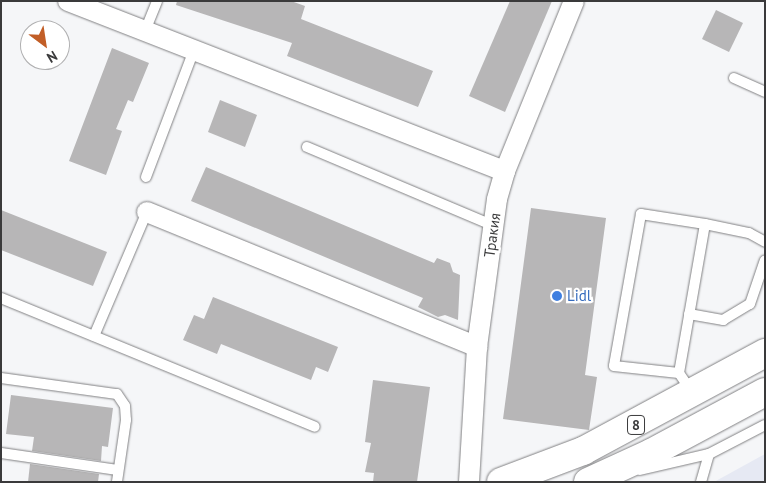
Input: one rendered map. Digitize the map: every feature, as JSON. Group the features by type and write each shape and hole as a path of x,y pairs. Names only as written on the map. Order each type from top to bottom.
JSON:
{"main road":[{"name":"8","path":"501,482 583,451 686,384 765,353"},
{"name":"8","path":"594,481 765,392"}],"street":[{"path":"68,1 505,171"},
{"name":"Тракия","path":"469,482 477,347 492,224 505,171 574,1"},
{"path":"147,212 477,347"}],"lane":[{"path":"145,31 156,1"},
{"path":"146,177 194,50"},
{"path":"734,78 765,92"},
{"path":"307,147 492,224"},
{"path":"94,336 147,212"},
{"path":"704,224 689,314 686,384 614,366 641,214 704,224 749,233 765,242"},
{"path":"689,314 722,320 750,304 765,260"},
{"path":"1,298 315,427"},
{"path":"1,378 117,394 125,406 126,420 117,482"},
{"path":"594,481 709,454 765,425"},
{"path":"1,453 118,470"},
{"path":"701,482 709,454"}],"shaded area":[{"path":"765,454 765,482 714,482"}],"building":[{"path":"177,1 291,1 305,6 301,19 433,71 418,107 287,56 292,43 176,5"},
{"path":"510,1 552,1 505,112 469,96"},
{"path":"716,10 743,23 729,52 702,39"},
{"path":"112,48 149,63 133,102 128,100 116,129 122,131 106,175 69,161"},
{"path":"220,100 257,115 245,147 208,132"},
{"path":"206,167 434,263 437,258 450,263 453,272 460,275 458,320 445,315 438,317 418,307 423,298 191,201"},
{"name":"Lidl","path":"531,208 606,218 585,375 597,377 589,430 503,419"},
{"path":"1,210 107,252 93,286 1,250"},
{"path":"213,297 338,347 328,372 316,367 311,380 221,344 217,354 183,340 194,315 204,319"},
{"path":"373,380 430,387 417,482 373,482 374,473 365,472 371,443 365,442"},
{"path":"11,395 113,408 108,447 102,446 101,461 32,451 34,437 6,434"},
{"path":"30,464 99,474 98,482 28,482"}],"place":[{"name":"Lidl","path":"557,296"}]}
